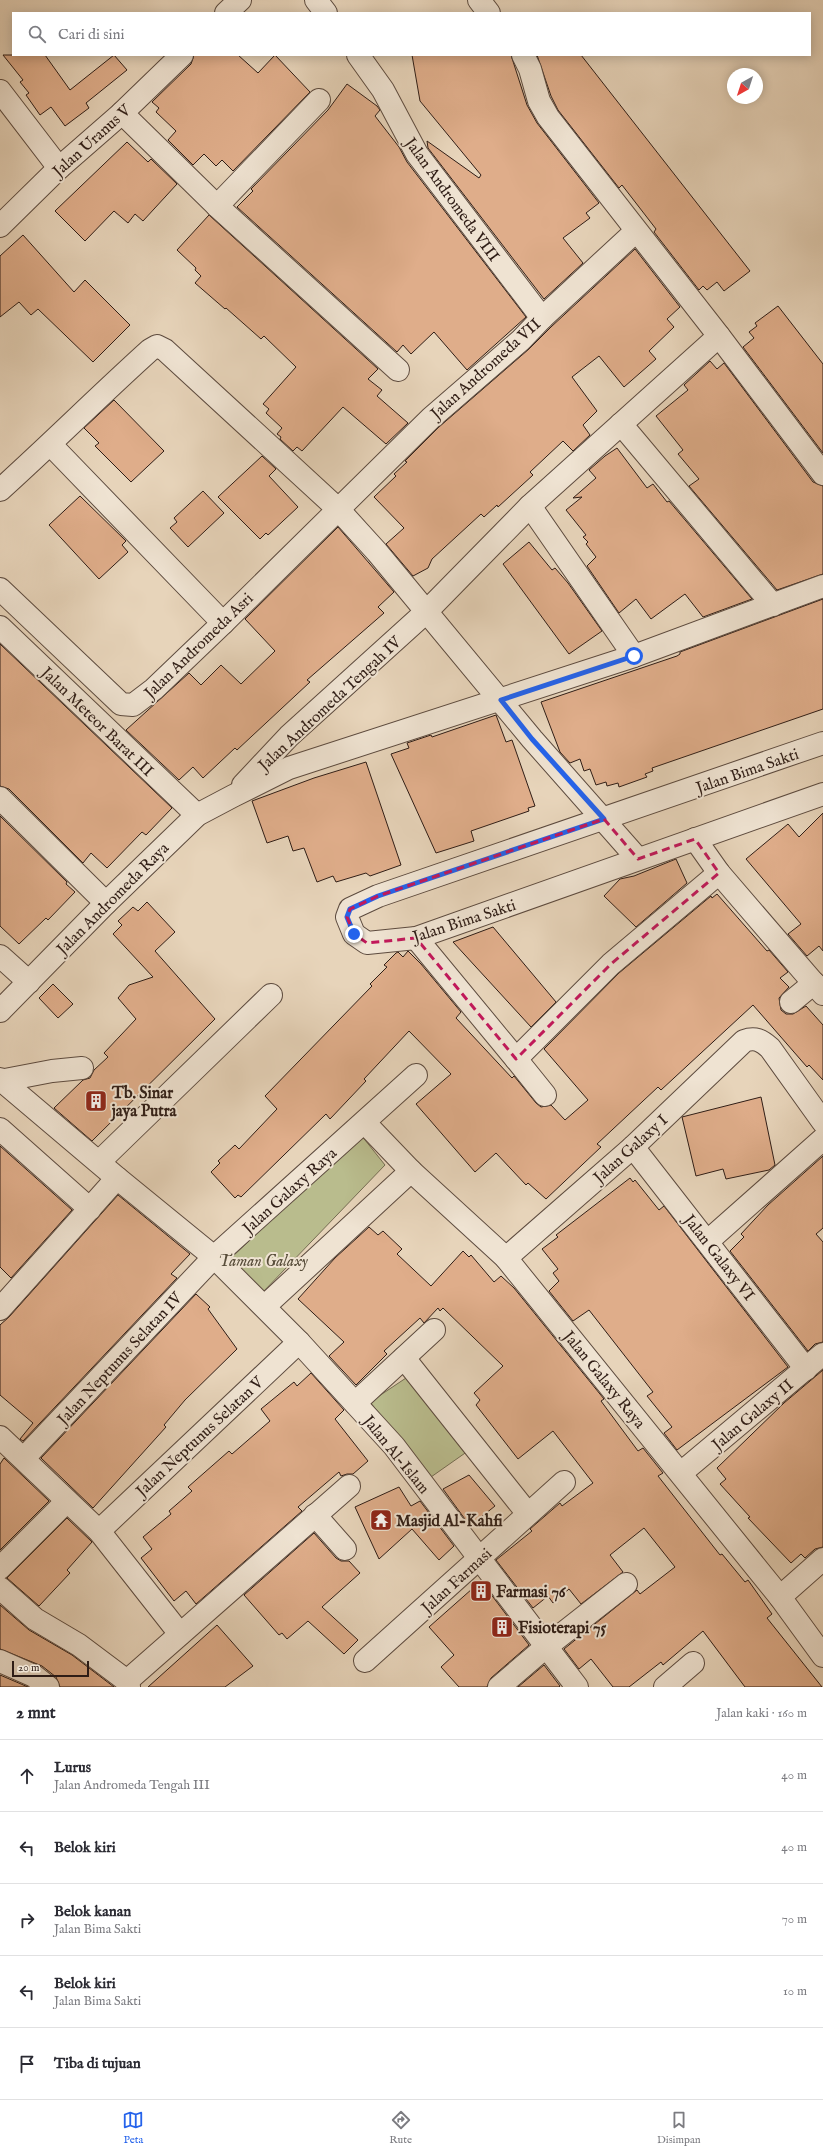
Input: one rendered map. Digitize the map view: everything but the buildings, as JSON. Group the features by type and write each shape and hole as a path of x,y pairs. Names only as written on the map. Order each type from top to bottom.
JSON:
{"street":[{"path":"227,12 240,0"},
{"path":"316,0 325,12"},
{"path":"479,0 488,12"},
{"name":"Jalan Uranus V","path":"0,226 59,168 122,113 181,56"},
{"name":"Jalan Andromeda VIII","path":"359,56 383,90 417,154 542,318"},
{"path":"524,56 530,69 539,101 548,117 719,336 823,474"},
{"path":"0,91 59,168"},
{"path":"218,206 319,100"},
{"path":"122,113 218,206 398,370"},
{"name":"Jalan Andromeda VII","path":"338,509 430,418 521,340 542,318 636,231"},
{"name":"Jalan Andromeda Tengah IV","path":"233,796 290,736 426,612 530,506 719,336"},
{"path":"0,490 50,445 95,400 157,346 165,350 338,509 501,700 532,739 638,859"},
{"path":"621,424 773,605"},
{"path":"50,445 223,623"},
{"path":"530,506 634,656"},
{"name":"Jalan Andromeda Asri","path":"0,589 121,704 133,705 143,699 223,623 338,509"},
{"name":"Jalan Andromeda Raya","path":"0,1011 14,969 94,890 197,815 233,796 290,768 634,656 823,586"},
{"name":"Jalan Meteor Barat III","path":"0,627 197,815"},
{"name":"Jalan Bima Sakti","path":"823,743 378,896 350,909 347,917 354,934 367,943 416,938 823,794"},
{"path":"0,798 94,890"},
{"path":"695,839 720,873 818,989 791,1002"},
{"path":"516,1059 611,964 720,873"},
{"path":"416,938 545,1095"},
{"path":"99,1162 271,995"},
{"name":"Jalan Galaxy I","path":"506,1258 633,1147 744,1041 753,1038 763,1041 770,1048 823,1122"},
{"path":"0,1080 52,1071 82,1068"},
{"name":"Jalan Galaxy Raya","path":"214,1257 365,1123 416,1075"},
{"name":"Jalan Al-Islam","path":"0,1080 214,1257 265,1306 394,1446 479,1560 547,1646 577,1687"},
{"name":"Jalan Galaxy Raya","path":"365,1123 411,1171 506,1258 780,1597 823,1656"},
{"path":"0,1129 90,1209"},
{"path":"708,1241 823,1139"},
{"name":"Jalan Galaxy VI","path":"633,1147 708,1241 806,1369"},
{"path":"265,1306 411,1171"},
{"path":"4,1297 90,1209 117,1178"},
{"name":"Jalan Neptunus Selatan IV","path":"24,1458 214,1257"},
{"path":"355,1403 434,1330"},
{"name":"Jalan Neptunus Selatan V","path":"99,1531 299,1342"},
{"name":"Jalan Galaxy II","path":"681,1473 823,1354"},
{"path":"404,1358 528,1514"},
{"path":"0,1437 24,1458 99,1531 180,1634"},
{"name":"Jalan Farmasi","path":"365,1661 564,1482"},
{"path":"0,1588 35,1619 79,1645 128,1684 180,1634 349,1486"},
{"path":"0,1568 68,1501"},
{"path":"316,1516 344,1550"},
{"path":"780,1597 823,1559"},
{"path":"499,1687 547,1646 626,1584"},
{"path":"0,1661 34,1676 48,1687"},
{"path":"665,1687 693,1663"}],"highlighted area":[{"path":"604,819 638,859 695,839 719,873 611,964 516,1059 416,938 367,943 354,934 347,917 350,909 378,896"}],"green space":[{"name":"Taman Galaxy","path":"361,1135 385,1165 262,1293 231,1258"},
{"path":"412,1374 468,1451 431,1477 370,1402"}],"place":[{"name":"Tb. Sinar jaya Putra","path":"96,1101"},
{"name":"Masjid Al-Kahfi","path":"381,1520"},
{"name":"Farmasi 76","path":"481,1591"},
{"name":"Fisioterapi 75","path":"502,1627"}],"route":[{"path":"354,934 347,917 350,909 378,896 604,819 532,739 501,700 634,656"}]}
